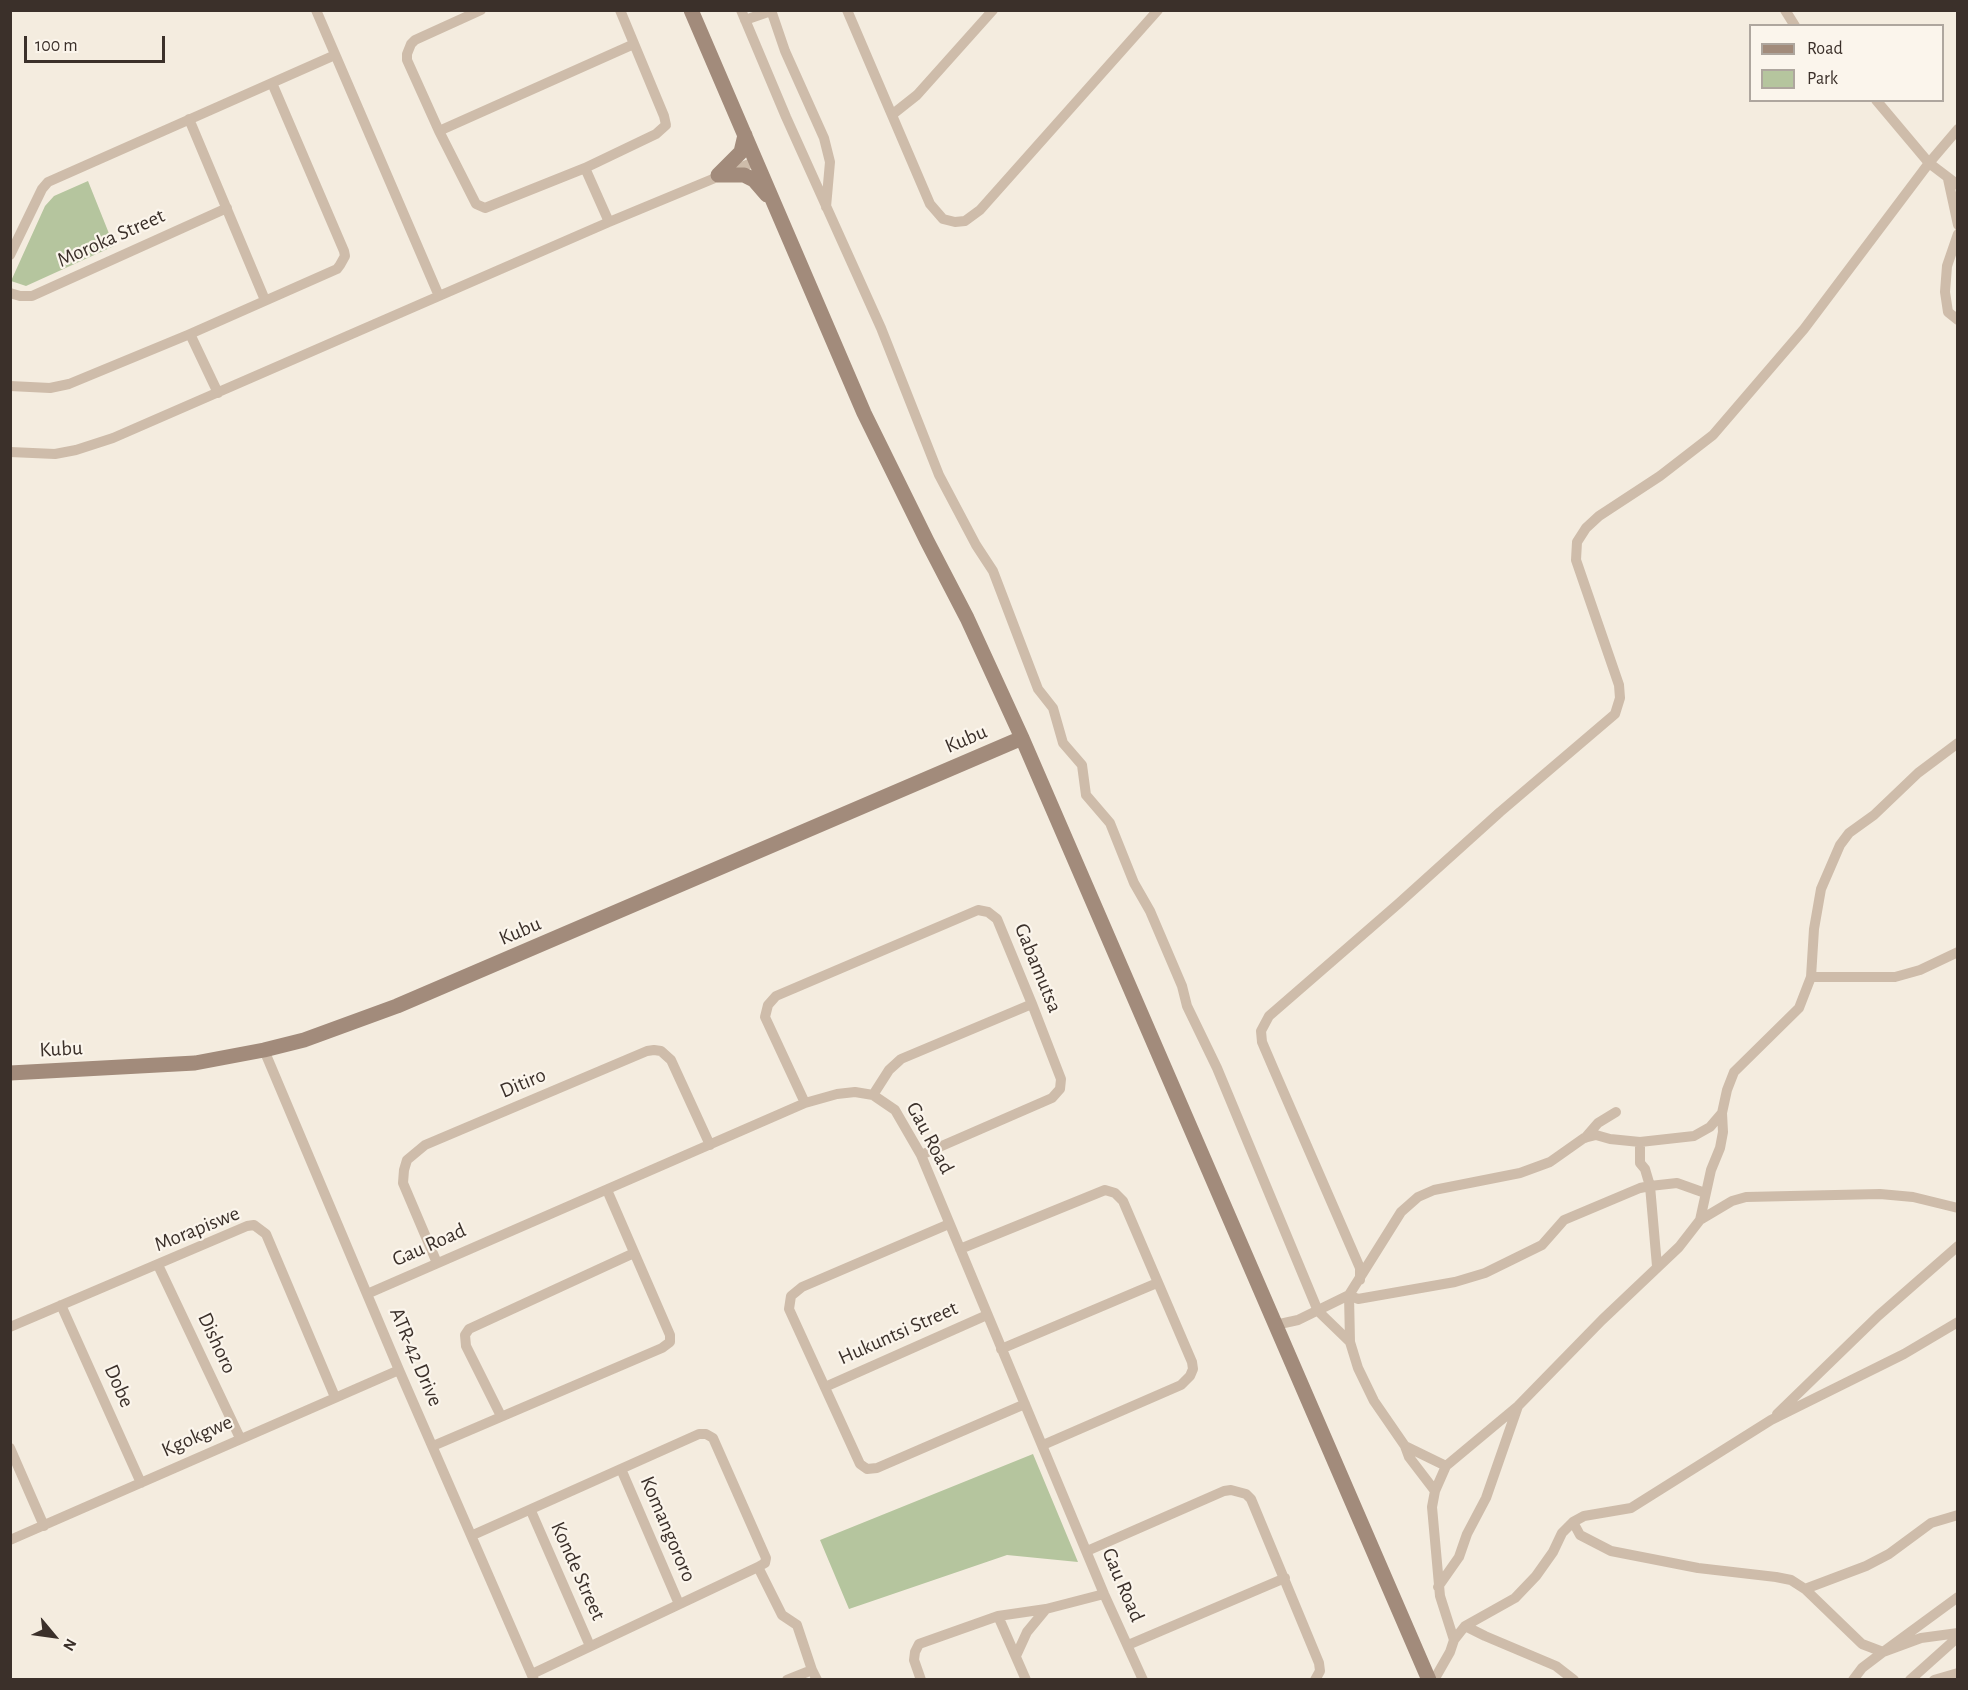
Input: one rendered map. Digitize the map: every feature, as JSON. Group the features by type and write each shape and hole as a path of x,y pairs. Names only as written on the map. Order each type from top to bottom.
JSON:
{"main road":[{"path":"691,10 864,413 967,618 1022,738 1429,1680"},
{"path":"718,175 741,152 745,135"},
{"path":"718,175 738,174 749,177 775,204"},
{"path":"990,752 1002,739 1009,725 1008,708"},
{"name":"Kubu","path":"10,1072 195,1063 264,1050 313,1036 397,1006 1022,738"}],"street":[{"path":"316,10 439,296"},
{"path":"481,10 415,40 408,49 407,60 439,131 476,204 489,208 585,168 656,134 666,125 620,10"},
{"path":"847,10 930,204 943,219 955,222 965,221 980,210 1158,10"},
{"path":"893,114 917,95 993,10"},
{"path":"1785,10 1794,24"},
{"path":"826,207 830,162 825,138 785,51 771,11 743,15 826,207 881,328 939,475 976,545 993,571 1038,689 1053,708 1063,743 1082,765 1086,795 1110,823 1134,883 1182,986 1187,1006 1217,1068 1318,1311 1350,1342"},
{"path":"439,131 634,44"},
{"path":"10,255 42,189 48,182 335,55"},
{"path":"10,386 50,388 64,386 190,334 337,269 345,256 344,250 272,83"},
{"path":"1878,102 1929,163 1953,182 1958,225"},
{"path":"189,119 265,300"},
{"path":"1360,1280 1360,1268 1262,1042 1261,1030 1269,1016 1615,714 1620,698 1619,685 1576,560 1577,542 1586,528 1599,516 1660,476 1713,435 1804,329 1929,163 1958,129"},
{"path":"10,452 55,454 113,438 718,175 756,161"},
{"path":"809,168 830,162"},
{"path":"585,168 609,222"},
{"name":"Moroka Street","path":"10,293 32,296 226,208"},
{"path":"1958,234 1947,266 1945,292 1948,312 1958,320"},
{"path":"190,334 218,393"},
{"path":"1700,1220 1704,1193 1724,1132 1722,1113 1727,1090 1734,1072 1799,1008 1811,977 1814,929 1821,889 1840,845 1849,833 1874,815 1918,772 1958,743"},
{"name":"Gabamutsa","path":"805,1103 765,1017 768,1005 776,996 978,910 988,912 997,919 1032,1004 1061,1079 1060,1089 1052,1098 921,1155"},
{"path":"1811,977 1895,977 1920,970 1958,952"},
{"path":"873,1095 889,1070 901,1059 1032,1004"},
{"name":"ATR-42 Drive","path":"264,1050 399,1370 473,1535 533,1677"},
{"name":"Ditiro","path":"437,1263 403,1183 407,1160 425,1145 646,1051 654,1050 661,1051 671,1060 710,1145"},
{"name":"Gau Road","path":"367,1294 805,1103 837,1094 855,1092 873,1095 896,1110 921,1155 1104,1594 1143,1680"},
{"path":"1275,1325 1298,1320 1349,1295 1401,1212 1418,1197 1434,1190 1520,1173 1550,1162 1584,1138 1598,1123 1616,1112"},
{"path":"1584,1138 1596,1135 1640,1142 1694,1136 1710,1127 1722,1113"},
{"path":"1640,1142 1640,1163 1645,1168 1650,1186 1657,1266"},
{"path":"1349,1295 1358,1299 1455,1281 1485,1273 1542,1245 1564,1220 1640,1188 1677,1182 1704,1193"},
{"path":"433,1446 667,1346 670,1342 670,1335 607,1190"},
{"path":"960,1249 1105,1190 1115,1193 1123,1201 1192,1362 1193,1369 1190,1376 1181,1385 1043,1445"},
{"path":"1454,1640 1438,1587 1432,1507 1446,1466 1518,1406 1657,1266 1679,1247 1700,1220 1732,1201 1746,1197 1880,1194 1912,1197 1958,1208"},
{"path":"949,1224 802,1287 791,1296 789,1309 860,1464 867,1469 877,1468 1025,1404"},
{"name":"Morapiswe","path":"10,1327 247,1226 254,1226 263,1231 335,1398"},
{"path":"1771,1420 1878,1316 1958,1246"},
{"path":"501,1416 466,1346 465,1335 469,1329 634,1253"},
{"name":"Dishoro","path":"158,1265 240,1438"},
{"path":"1001,1349 1157,1283"},
{"path":"1349,1295 1350,1342 1358,1368 1374,1401 1405,1446 1409,1457 1436,1491"},
{"name":"Dobe","path":"61,1305 141,1483"},
{"name":"Hukuntsi Street","path":"825,1387 987,1315"},
{"path":"1434,1680 1454,1640 1466,1626 1515,1598 1536,1576 1553,1552 1562,1533 1573,1522 1584,1516 1631,1508 1771,1420 1904,1354 1958,1322"},
{"name":"Kgokgwe","path":"10,1540 399,1370"},
{"path":"1438,1587 1459,1557 1467,1534 1486,1498 1518,1406"},
{"path":"473,1535 699,1434 706,1434 713,1437 766,1558 765,1563 759,1567 590,1646 533,1677"},
{"path":"1405,1446 1446,1466"},
{"path":"10,1448 44,1526"},
{"name":"Komangororo","path":"621,1469 679,1604"},
{"path":"1087,1551 1224,1491 1231,1490 1246,1494 1251,1499 1319,1663 1320,1671 1315,1680"},
{"name":"Konde Street","path":"531,1510 590,1646"},
{"path":"1805,1589 1866,1566 1889,1554 1931,1523 1958,1515"},
{"path":"1573,1522 1580,1535 1611,1551 1698,1568 1776,1576 1791,1580 1805,1589 1862,1644 1883,1652 1921,1638 1958,1633"},
{"path":"759,1567 782,1616 794,1621 797,1625 814,1675 787,1680"},
{"path":"1128,1645 1285,1578"},
{"path":"921,1680 914,1660 919,1644 998,1616 1046,1609 1104,1594"},
{"path":"1853,1680 1862,1668 1958,1597"},
{"path":"1016,1656 1027,1632 1046,1609"},
{"path":"998,1616 1026,1680"},
{"path":"1466,1626 1556,1666 1574,1680"},
{"path":"1911,1680 1958,1637"},
{"path":"1934,1680 1958,1673"}],"green space":[{"path":"88,181 114,246 26,286 11,281 45,206 54,196"},
{"path":"1033,1454 1078,1562 1007,1555 849,1609 820,1540"}]}
